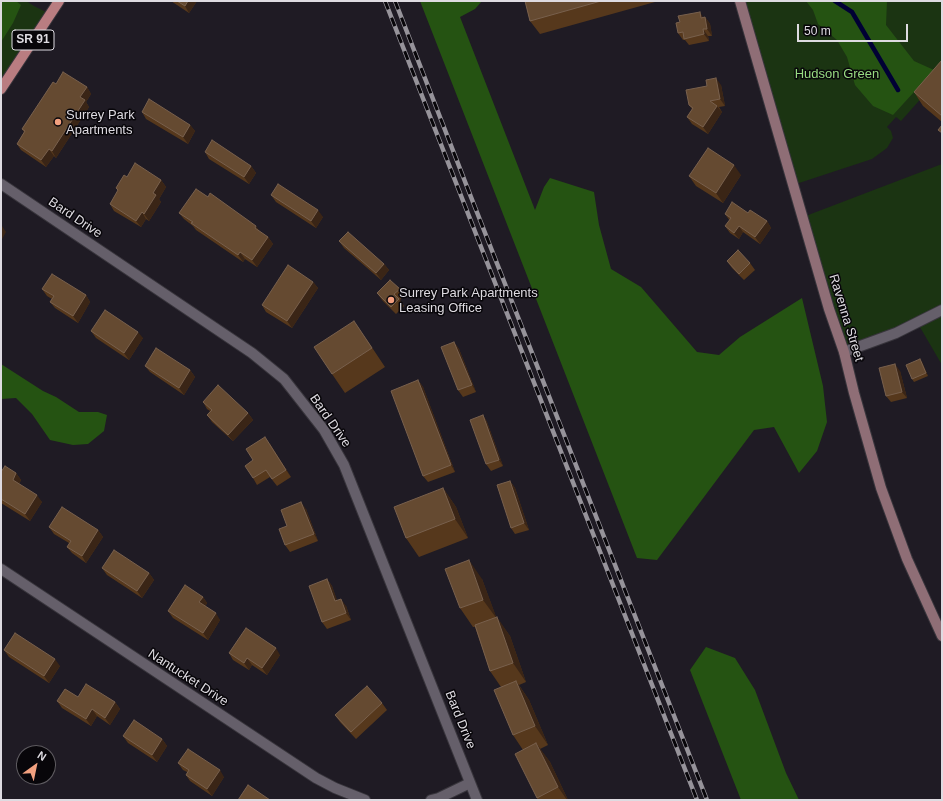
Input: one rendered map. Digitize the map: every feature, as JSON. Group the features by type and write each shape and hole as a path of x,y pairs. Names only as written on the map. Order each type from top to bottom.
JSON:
{"main road":[{"name":"SR 91","path":"1,89 58,1"}],"street":[{"name":"Ravenna Street","path":"740,1 829,309 844,352 854,394 881,488 907,559 942,636"},
{"name":"Bard Drive","path":"1,184 222,332 258,358 282,377 324,430 344,465 395,590 477,800"},
{"path":"844,352 896,333 942,310"},
{"name":"Nantucket Drive","path":"1,569 316,778 335,788 365,800"},
{"path":"430,800 439,798 470,783"}],"green space":[{"path":"1,1 26,1 50,14 1,91"},
{"path":"1,1 16,1 21,5 13,23 1,42"},
{"path":"420,1 482,1 475,9 460,17 535,210 544,187 550,178 594,192 599,225 611,269 641,287 697,352 719,355 740,337 802,298 823,386 827,422 817,451 799,473 774,427 754,430 657,560 637,558"},
{"name":"Hudson Green","path":"740,1 942,1 942,75 901,121 896,117 887,127 891,131 893,138 887,148 872,159 793,185"},
{"path":"806,1 887,1 886,25 914,61 934,70 893,115 873,106 855,85 847,57 837,40 818,24 813,10"},
{"path":"942,164 942,365 917,322 844,352 803,217"},
{"path":"1,364 79,412 98,412 107,415 104,431 88,444 73,445 50,440 32,414 16,398 1,399"},
{"path":"706,647 735,658 755,690 786,773 799,800 741,800 690,670"}],"building":[{"path":"177,1 188,1 185,6"},
{"path":"525,1 601,1 530,21"},
{"path":"700,12 701,18 705,17 707,29 703,29 704,34 684,39 683,32 678,33 676,23 680,22 678,16"},
{"path":"942,60 942,116 914,92"},
{"name":"Surrey Park Apartments","path":"63,72 87,87 80,97 85,100 52,151 49,149 41,160 17,144 25,131 22,129 53,82 56,84"},
{"path":"716,78 720,99 710,101 717,106 703,127 687,117 693,108 689,105 686,90 707,86 706,80"},
{"path":"149,99 190,125 183,137 142,112"},
{"path":"942,125 942,133 938,130"},
{"path":"212,140 251,166 244,177 205,152"},
{"path":"708,148 734,165 716,193 689,176"},
{"name":"Surrey Park Apartments","path":"135,163 161,180 153,193 156,195 144,214 142,212 136,221 110,204 118,190 116,188 124,175 127,177"},
{"path":"278,184 318,210 311,221 271,195"},
{"path":"196,189 208,197 210,193 256,226 255,228 268,237 252,260 240,252 238,255 179,213"},
{"path":"732,202 748,213 750,210 767,221 755,237 739,226 734,233 725,226 731,218 725,214"},
{"path":"348,232 384,264 376,273 339,241"},
{"path":"738,250 750,263 739,274 727,261"},
{"path":"288,265 313,282 287,321 262,305"},
{"path":"52,274 86,295 73,316 50,302 54,296 42,289"},
{"path":"390,280 400,289 394,294 399,299 391,307 377,293"},
{"path":"105,310 138,332 124,353 91,331"},
{"path":"354,321 372,348 332,374 314,347"},
{"path":"454,342 472,385 458,390 441,347"},
{"path":"156,348 190,370 179,388 145,366"},
{"path":"920,359 926,373 912,379 906,365"},
{"path":"895,364 902,392 886,396 879,368"},
{"path":"418,380 451,465 423,476 391,391"},
{"path":"218,385 248,413 228,435 207,415 212,410 203,402"},
{"path":"483,415 499,460 486,464 470,420"},
{"path":"265,437 286,470 272,479 266,470 253,478 245,466 253,460 246,449"},
{"path":"5,466 16,473 13,480 37,495 25,514 1,499 1,472"},
{"path":"510,481 524,523 511,528 497,485"},
{"path":"443,488 455,519 406,538 394,507"},
{"path":"301,502 314,534 285,545 279,529 287,526 281,510"},
{"path":"62,507 98,530 82,556 67,547 71,541 49,527"},
{"path":"114,550 149,573 137,591 102,568"},
{"path":"469,560 483,600 460,608 445,569"},
{"path":"327,579 335,601 341,599 346,613 322,622 309,586"},
{"path":"185,585 203,597 199,602 216,613 203,633 168,611"},
{"path":"497,617 513,663 490,671 475,625"},
{"path":"246,628 276,648 262,668 247,658 244,663 229,653"},
{"path":"15,633 55,659 44,676 4,650"},
{"path":"516,681 535,726 513,735 494,690"},
{"path":"86,684 115,702 105,718 92,709 86,719 57,701 65,689 78,697"},
{"path":"367,686 382,703 351,732 335,715"},
{"path":"134,720 162,739 152,755 123,736"},
{"path":"536,743 558,787 537,798 515,754"},
{"path":"188,749 220,770 207,789 186,775 189,770 178,763"},
{"path":"248,785 270,800 238,800"}],"waterway":[{"path":"835,1 852,12 898,90"}],"railway":[{"path":"385,1 697,800"},
{"path":"395,1 707,800"}],"place":[{"name":"Surrey Park Apartments","path":"58,122"},
{"name":"Surrey Park Apartments Leasing Office","path":"391,300"}]}
